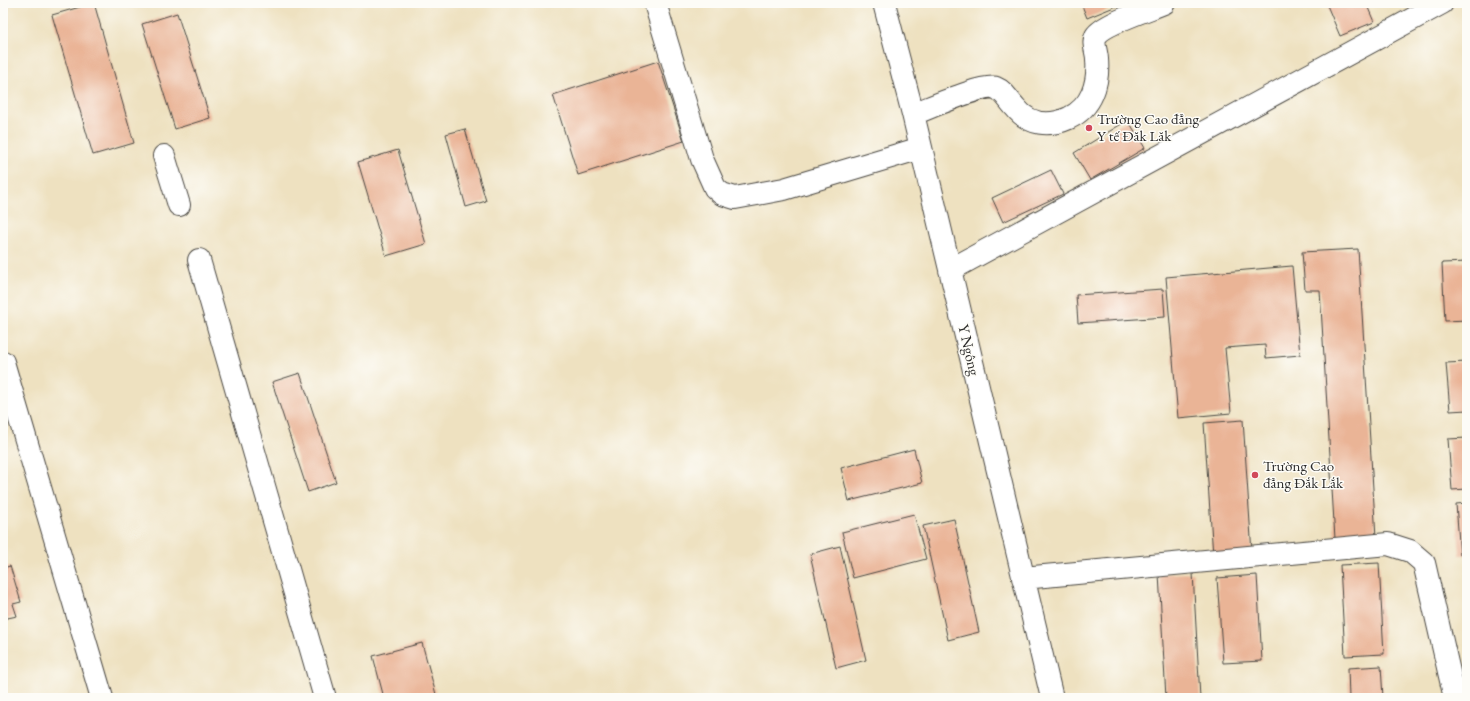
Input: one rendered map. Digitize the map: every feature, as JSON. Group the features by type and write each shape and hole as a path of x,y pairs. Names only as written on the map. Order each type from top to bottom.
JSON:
{"street":[{"path":"655,3 702,159 715,188 722,194 735,198 784,189 921,148"},
{"name":"Y Ngông","path":"884,3 913,114 1052,698"},
{"path":"913,114 983,88 995,88 1004,94 1016,109 1033,122 1047,124 1069,118 1086,106 1096,85 1097,59 1094,42 1097,35 1107,26 1164,3"},
{"path":"950,270 1442,3"},
{"path":"164,156 179,205"},
{"path":"199,260 325,698"},
{"path":"3,362 102,698"},
{"path":"1023,578 1388,544 1410,551 1424,562 1454,698"}],"building":[{"path":"94,3 134,143 93,155 52,15"},
{"path":"1081,3 1124,3 1087,18"},
{"path":"1326,3 1366,3 1374,22 1340,36"},
{"path":"177,13 210,118 175,129 142,24"},
{"path":"658,61 684,141 578,175 553,95"},
{"path":"1128,120 1145,148 1090,180 1074,153"},
{"path":"465,129 486,201 466,207 446,134"},
{"path":"398,150 426,244 386,256 358,162"},
{"path":"1051,170 1063,194 1003,222 992,198"},
{"path":"1358,249 1376,537 1335,539 1320,290 1305,290 1302,252"},
{"path":"1467,262 1467,320 1445,321 1442,263"},
{"path":"1292,266 1300,355 1266,358 1265,345 1225,348 1231,413 1178,418 1166,277"},
{"path":"1163,289 1165,317 1078,323 1076,295"},
{"path":"1467,362 1467,410 1450,411 1446,363"},
{"path":"300,373 336,482 308,492 272,382"},
{"path":"1243,420 1252,553 1213,556 1204,423"},
{"path":"1467,438 1467,489 1452,490 1448,439"},
{"path":"914,449 922,483 849,501 841,468"},
{"path":"1467,503 1467,555 1460,555 1456,504"},
{"path":"914,514 926,559 853,578 842,532"},
{"path":"954,519 979,632 948,640 923,526"},
{"path":"840,546 866,660 836,668 810,554"},
{"path":"1379,563 1384,654 1345,656 1340,565"},
{"path":"10,566 21,602 13,604 17,616 3,619 3,568"},
{"path":"1193,573 1200,698 1166,698 1159,574"},
{"path":"1257,575 1262,661 1223,663 1217,578"},
{"path":"422,643 437,698 384,698 373,656"},
{"path":"1381,666 1383,698 1349,698 1348,668"}],"place":[{"name":"Trường Cao đẳng Y tế Đăk Lăk","path":"1089,128"},
{"name":"Trường Cao đẳng Đắk Lắk","path":"1255,475"}]}
